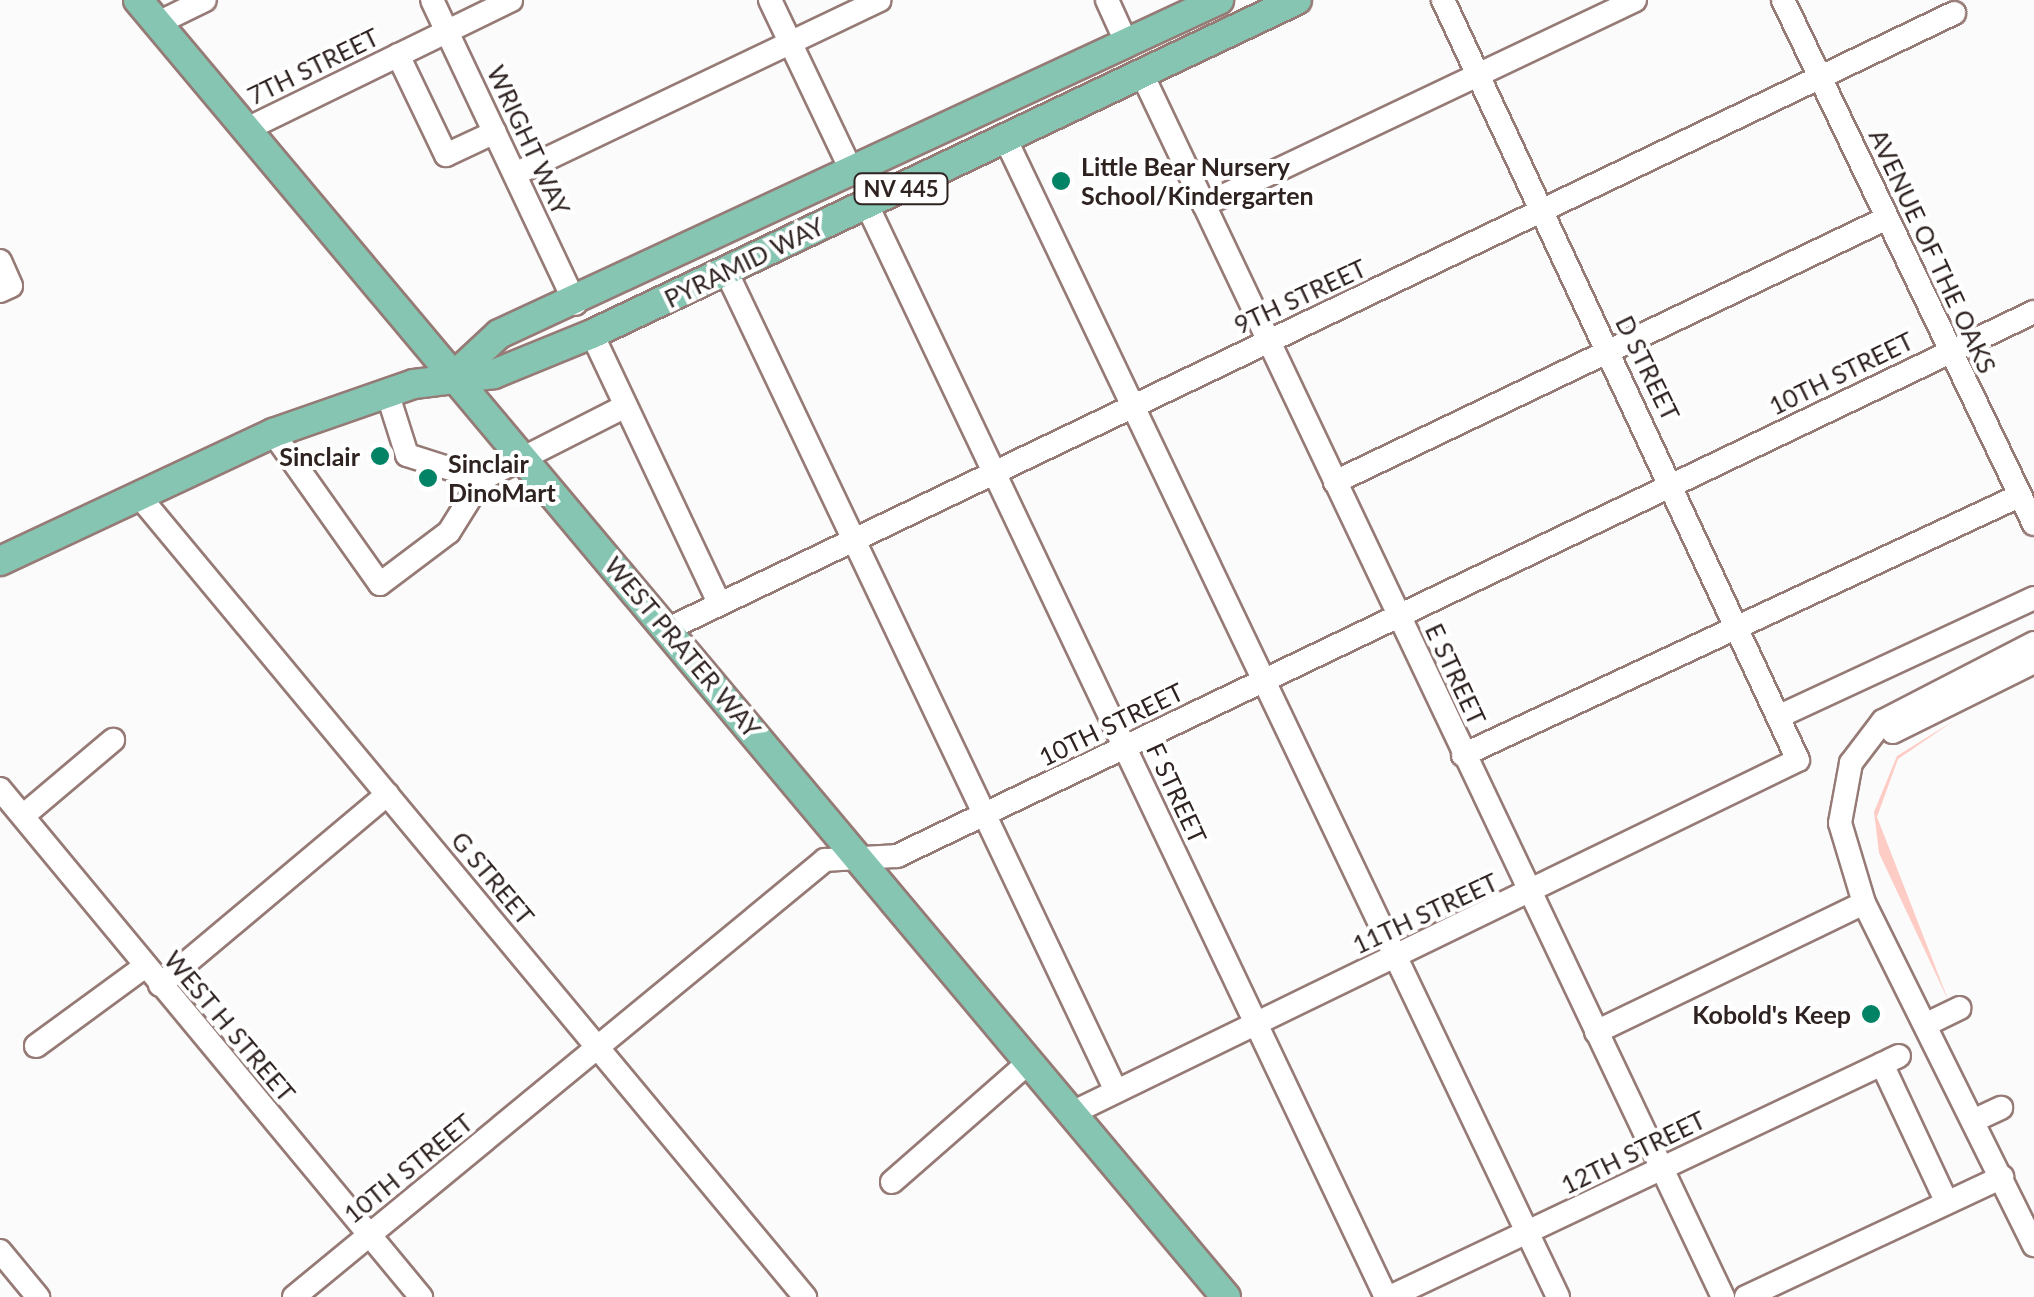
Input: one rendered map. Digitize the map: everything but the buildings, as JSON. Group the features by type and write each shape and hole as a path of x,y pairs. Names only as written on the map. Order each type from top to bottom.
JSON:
{"main road":[{"name":"WEST PRATER WAY","path":"138,0 457,373 1226,1297"},
{"name":"PYRAMID WAY","path":"457,373 484,342 576,304 1219,0"},
{"name":"PYRAMID WAY","path":"0,561 273,434 387,392 457,373 494,374 592,334 1297,0"}],"street":[{"path":"158,24 206,0"},
{"name":"WRIGHT WAY","path":"432,0 576,304"},
{"name":"7TH STREET","path":"247,129 511,0"},
{"path":"770,0 854,174"},
{"path":"515,174 880,0"},
{"path":"1107,0 1127,44"},
{"name":"D STREET","path":"1443,0 1782,715 1798,760"},
{"path":"1204,205 1635,0"},
{"name":"AVENUE OF THE OAKS","path":"1784,0 2034,524"},
{"name":"9TH STREET","path":"668,629 1954,14"},
{"path":"398,55 446,154 495,132"},
{"name":"E STREET","path":"1142,74 1723,1297"},
{"path":"1005,138 1558,1297"},
{"name":"F STREET","path":"867,205 1388,1297"},
{"path":"1334,482 1887,218"},
{"path":"0,261 6,288"},
{"path":"726,271 1116,1091"},
{"name":"10TH STREET","path":"294,1297 826,860 897,856 2034,312"},
{"path":"592,334 720,603"},
{"path":"387,392 407,455 482,479"},
{"path":"273,434 380,584 449,532 482,479 626,406"},
{"name":"G STREET","path":"139,496 804,1297"},
{"path":"1464,755 2020,496"},
{"path":"1782,715 2034,598"},
{"path":"2034,642 1894,711 1860,748 1840,823 1872,911 2034,1245"},
{"path":"1872,911 1855,840 1858,783 1890,734 2034,662"},
{"path":"1957,698 1963,722"},
{"path":"23,816 113,740"},
{"name":"11TH STREET","path":"1072,1113 1530,894 1798,760"},
{"name":"WEST H STREET","path":"0,789 420,1297"},
{"path":"36,1046 152,976 388,794"},
{"path":"1596,1032 1872,911"},
{"path":"1929,1023 1960,1008"},
{"name":"12TH STREET","path":"1388,1297 1890,1060 1946,1203"},
{"path":"892,1182 1030,1062"},
{"path":"1975,1120 2001,1108"},
{"path":"1746,1297 2002,1177"},
{"path":"0,1251 38,1297"}],"shaded area":[{"path":"1955,720 1898,759 1877,817 1949,1002 1879,853 1874,812 1897,756"}],"place":[{"name":"Little Bear Nursery School/Kindergarten","path":"1061,181"},
{"name":"Sinclair","path":"380,456"},
{"name":"Sinclair DinoMart","path":"428,478"},
{"name":"Kobold's Keep","path":"1871,1014"}]}
